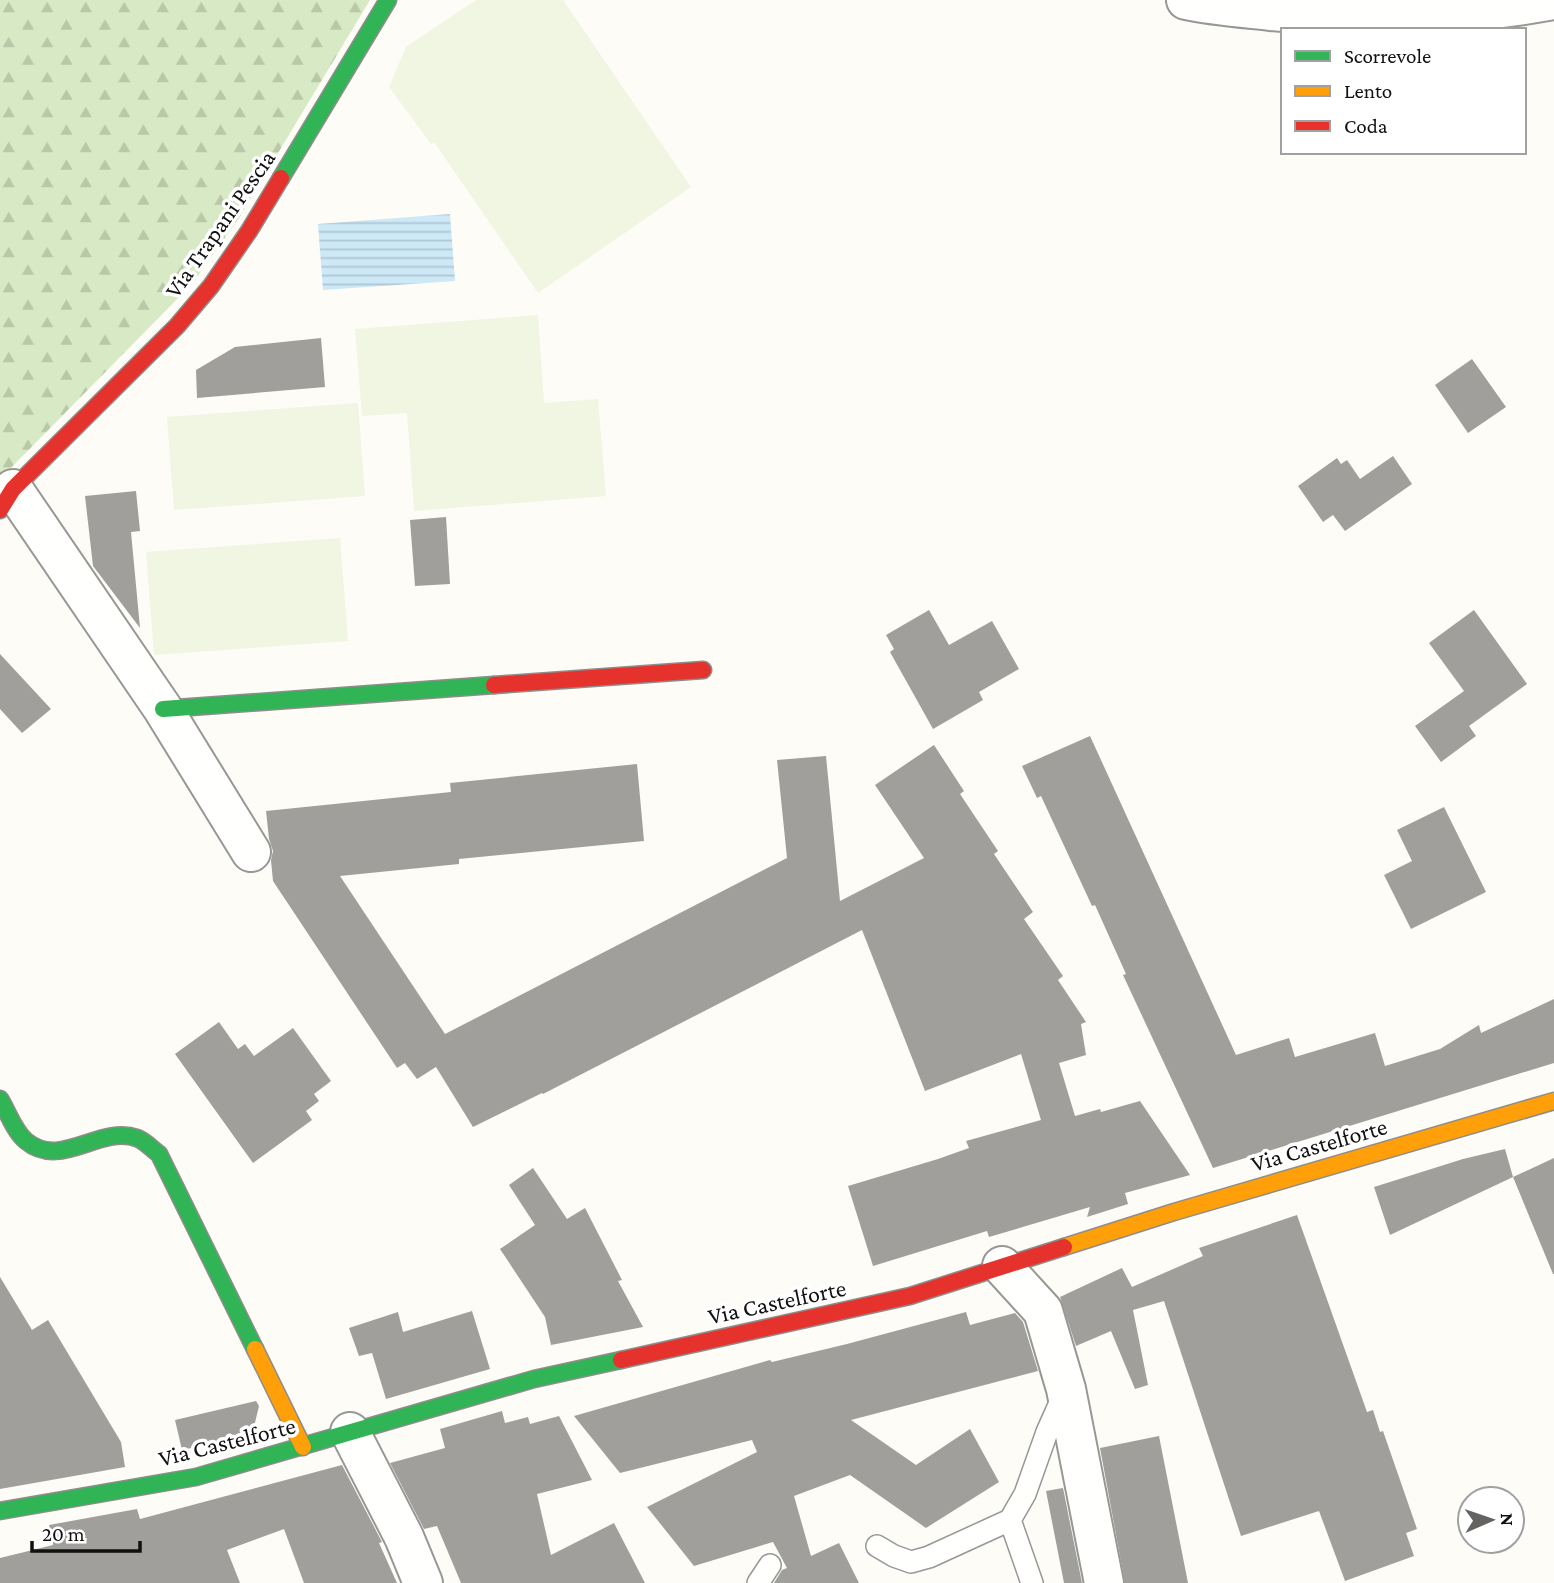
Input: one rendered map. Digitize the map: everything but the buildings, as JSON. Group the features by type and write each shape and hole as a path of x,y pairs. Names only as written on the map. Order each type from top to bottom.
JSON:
{"street":[{"name":"Via Trapani Pescia","path":"7,499 177,326 211,286 256,220 388,0"},
{"path":"1186,0 1208,5 1324,16 1434,15 1554,0"},
{"path":"7,499 163,709 251,852"},
{"path":"163,709 703,670"},
{"path":"0,1099 23,1139 46,1152 60,1152 123,1136 136,1138 159,1154 303,1447"},
{"name":"Via Castelforte","path":"0,1511 196,1478 534,1378 910,1296 1174,1212 1554,1101"},
{"path":"1002,1266 1043,1311 1066,1389 1104,1583"},
{"path":"351,1432 404,1536 424,1583"}],"lane":[{"path":"877,1546 911,1562 929,1557 1010,1520 1025,1494 1066,1389"},
{"path":"1010,1520 1032,1583"},
{"path":"758,1583 771,1565"}],"green space":[{"path":"0,0 370,0 239,218 192,284 0,479"},
{"path":"476,0 563,0 691,187 538,293 434,142 431,144 389,87 406,47"},
{"path":"538,315 544,403 598,399 606,496 414,511 407,413 362,416 355,329"},
{"path":"358,403 365,496 174,510 167,417"},
{"path":"340,538 348,641 154,655 146,552"}],"water":[{"path":"450,214 455,281 323,290 318,224"}],"traffic: fast":[{"path":"281,178 388,0"},
{"path":"163,709 494,685"},
{"path":"0,1099 22,1137 39,1149 66,1149 109,1137 123,1136 140,1139 159,1154 255,1349"},
{"path":"0,1511 196,1477 534,1379 621,1360"}],"traffic: slow":[{"path":"1064,1247 1174,1212 1554,1101"},
{"path":"255,1349 303,1447"}],"traffic: jam":[{"path":"0,510 13,489 177,326 211,286 281,178"},
{"path":"494,685 703,670"},
{"path":"621,1360 910,1296 1064,1247"}]}
